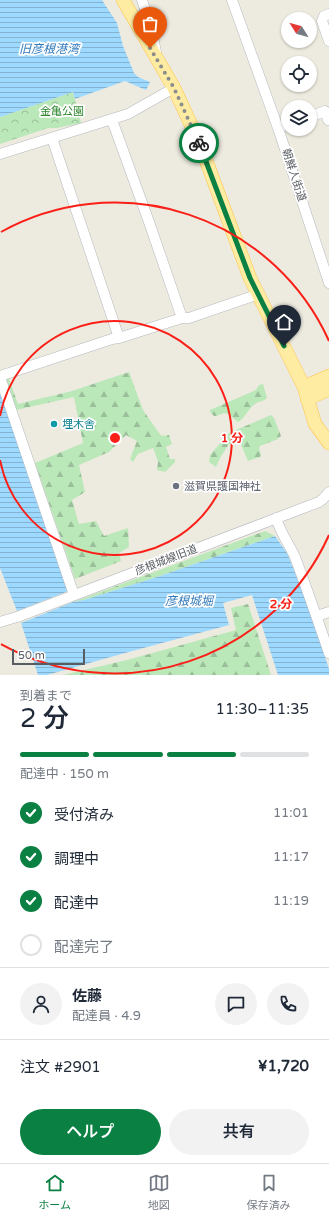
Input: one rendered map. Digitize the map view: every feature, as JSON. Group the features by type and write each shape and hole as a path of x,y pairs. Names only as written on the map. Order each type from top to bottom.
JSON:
{"main road":[{"path":"123,0 174,88 200,146 250,278 306,393 315,424 329,443"},
{"path":"306,393 329,376"},
{"path":"306,393 329,389"}],"street":[{"path":"142,0 151,27 157,59"},
{"name":"朝鮮人街道","path":"232,0 278,128 329,283"},
{"path":"329,14 324,16 322,21 329,41"},
{"path":"0,154 128,114 174,88"},
{"path":"317,114 325,111 328,120 329,119"},
{"path":"112,120 182,318"},
{"path":"52,138 119,338"},
{"path":"74,594 0,377 112,339 182,318 188,318 259,294"},
{"name":"彦根城線旧道","path":"0,622 17,617 74,594 319,502 324,499 329,492"},
{"path":"276,518 279,527 294,555 317,616 329,654"},
{"path":"317,616 329,612"}],"green space":[{"name":"金亀公園","path":"73,92 81,123 57,128 48,128 0,144 0,117"},
{"path":"129,372 143,410 162,436 169,435 172,444 166,447 170,459 175,459 175,462 165,472 157,470 158,461 153,448 138,454 133,462 130,459 137,441 126,435 109,452 79,465 85,492 72,500 79,524 96,521 104,536 128,528 129,547 119,553 121,561 75,579 35,463 83,443 74,397 16,410 6,379 9,379 18,404 72,391"},
{"path":"263,384 267,398 256,403 238,422 228,414 224,413 214,416 210,412 210,410 256,390 259,385"},
{"path":"271,415 274,418 281,436 278,439 260,446 260,457 248,461 239,440 229,444 216,467 209,462 210,455 229,433"},
{"path":"265,531 275,536 160,576 84,600 73,602"},
{"path":"248,604 271,675 63,675 127,660 236,630 231,608"}],"water":[{"name":"旧彦根港湾","path":"0,0 102,0 117,23 123,46 134,73 138,77 150,82 146,90 125,81 75,99 73,92 0,117"},
{"path":"0,385 71,590 17,611 0,568"},
{"name":"彦根城堀","path":"275,536 287,553 307,602 329,669 329,675 278,675 252,595 223,603 229,625 47,675 38,675 21,623 73,602 84,600 160,576"}],"way so far":[{"path":"150,48 174,88 199,143"}],"place":[{"name":"埋木舎","path":"54,424"},
{"name":"滋賀県護国神社","path":"176,486"}],"route":[{"path":"199,143 208,163 250,278 284,346"}]}
